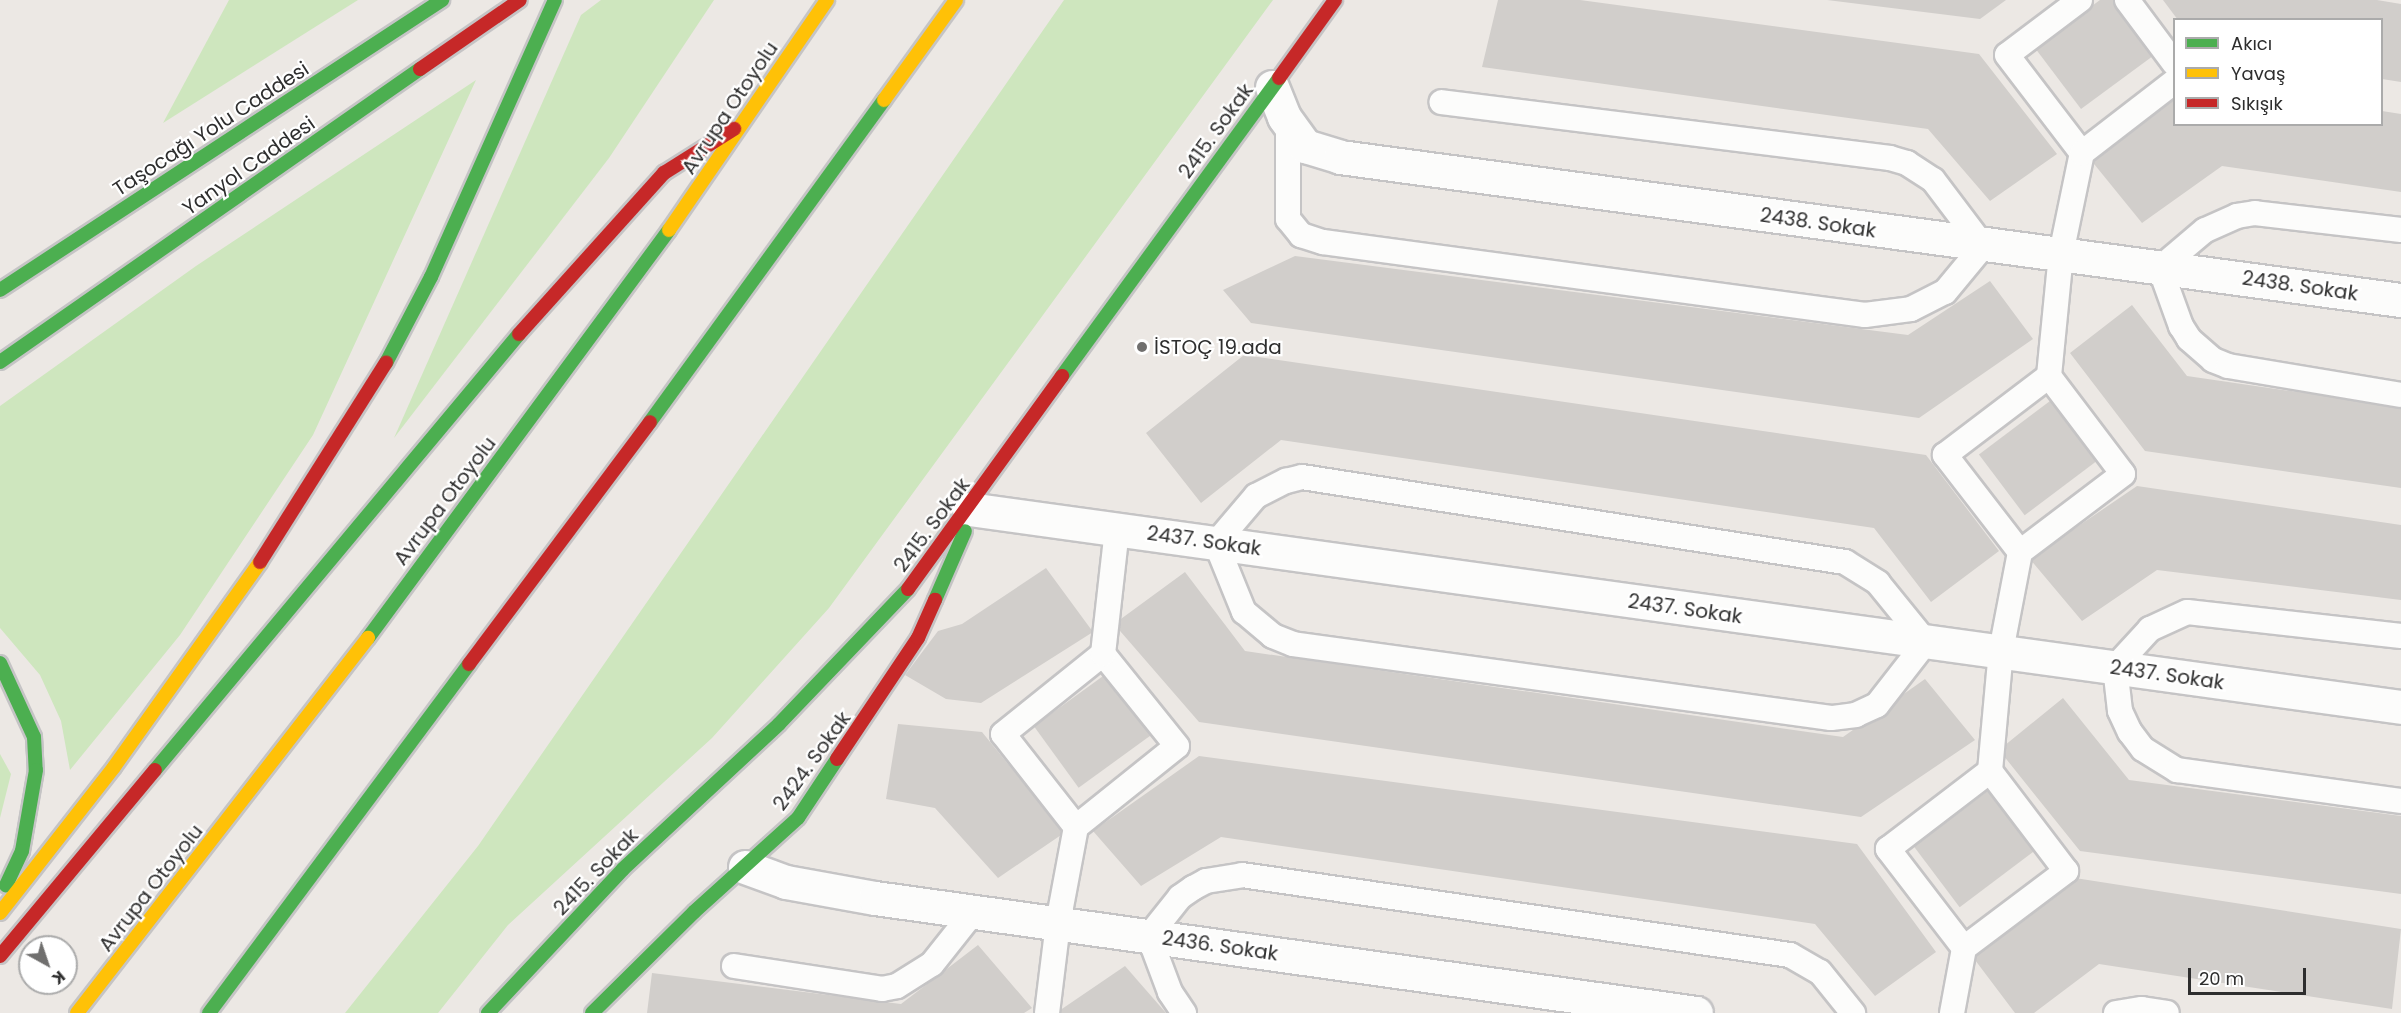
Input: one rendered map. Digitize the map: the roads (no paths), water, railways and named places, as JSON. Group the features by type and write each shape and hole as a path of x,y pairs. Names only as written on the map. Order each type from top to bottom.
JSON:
{"main road":[{"name":"Taşocağı Yolu Caddesi","path":"0,290 442,0"},
{"name":"Yanyol Caddesi","path":"0,362 520,0"},
{"path":"0,913 114,767 230,608 372,391 431,277 555,0"},
{"name":"Avrupa Otoyolu","path":"77,1013 288,745 621,299 746,122 827,0"},
{"path":"209,1013 677,386 956,0"},
{"name":"2415. Sokak","path":"488,1013 623,869 795,707 910,586 969,509 1335,0"},
{"path":"0,956 528,323 664,173 746,122"},
{"name":"2424. Sokak","path":"592,1013 694,912 798,818 885,692 918,638 964,538 969,509"},
{"path":"0,663 34,737 36,771 33,810 22,850 0,897"}],"street":[{"name":"2438. Sokak","path":"1272,87 1288,123 1305,146 1340,157 1983,246 2061,254 2401,300"},
{"name":"2437. Sokak","path":"969,509 2401,707"},
{"name":"2436. Sokak","path":"746,867 786,882 974,911 1696,1013"}],"lane":[{"path":"2080,0 2007,55 2082,153"},
{"path":"2127,0 2173,60"},
{"path":"1952,1013 1964,948 2066,871 1990,771 2001,651 2020,552 2123,474 2049,376 2061,254 2082,153 2173,84"},
{"path":"1288,123 1288,219 1301,235 1323,242 1865,315 1911,309 1946,292 1983,246 1933,180 1907,163 1890,158 1441,102"},
{"path":"2401,230 2255,213 2237,216 2205,230 2160,268 2181,326 2189,339 2213,360 2228,366 2401,395"},
{"path":"2020,552 1945,455 2049,376"},
{"path":"1302,477 1845,562 1878,583 1926,642 1877,705 1856,715 1831,718 1293,644 1273,636 1244,612 1216,543 1256,495 1286,481 1302,477"},
{"path":"1076,827 1003,734 1103,654 1117,529"},
{"path":"2401,636 2187,612 2150,629 2115,668 2120,711 2130,732 2143,749 2177,770 2401,801"},
{"path":"1047,1013 1058,923 1076,827 1177,746 1103,654"},
{"path":"1964,948 1888,849 1990,771"},
{"path":"1184,1013 1170,992 1149,936 1180,897 1193,888 1206,881 1242,875 1790,955 1820,972 1853,1013"},
{"path":"734,966 882,989 897,986 933,964 974,911"},
{"path":"2116,1013 2142,1010 2167,1013"}],"place":[{"name":"İSTOÇ 19.ada","path":"1142,347"}]}
